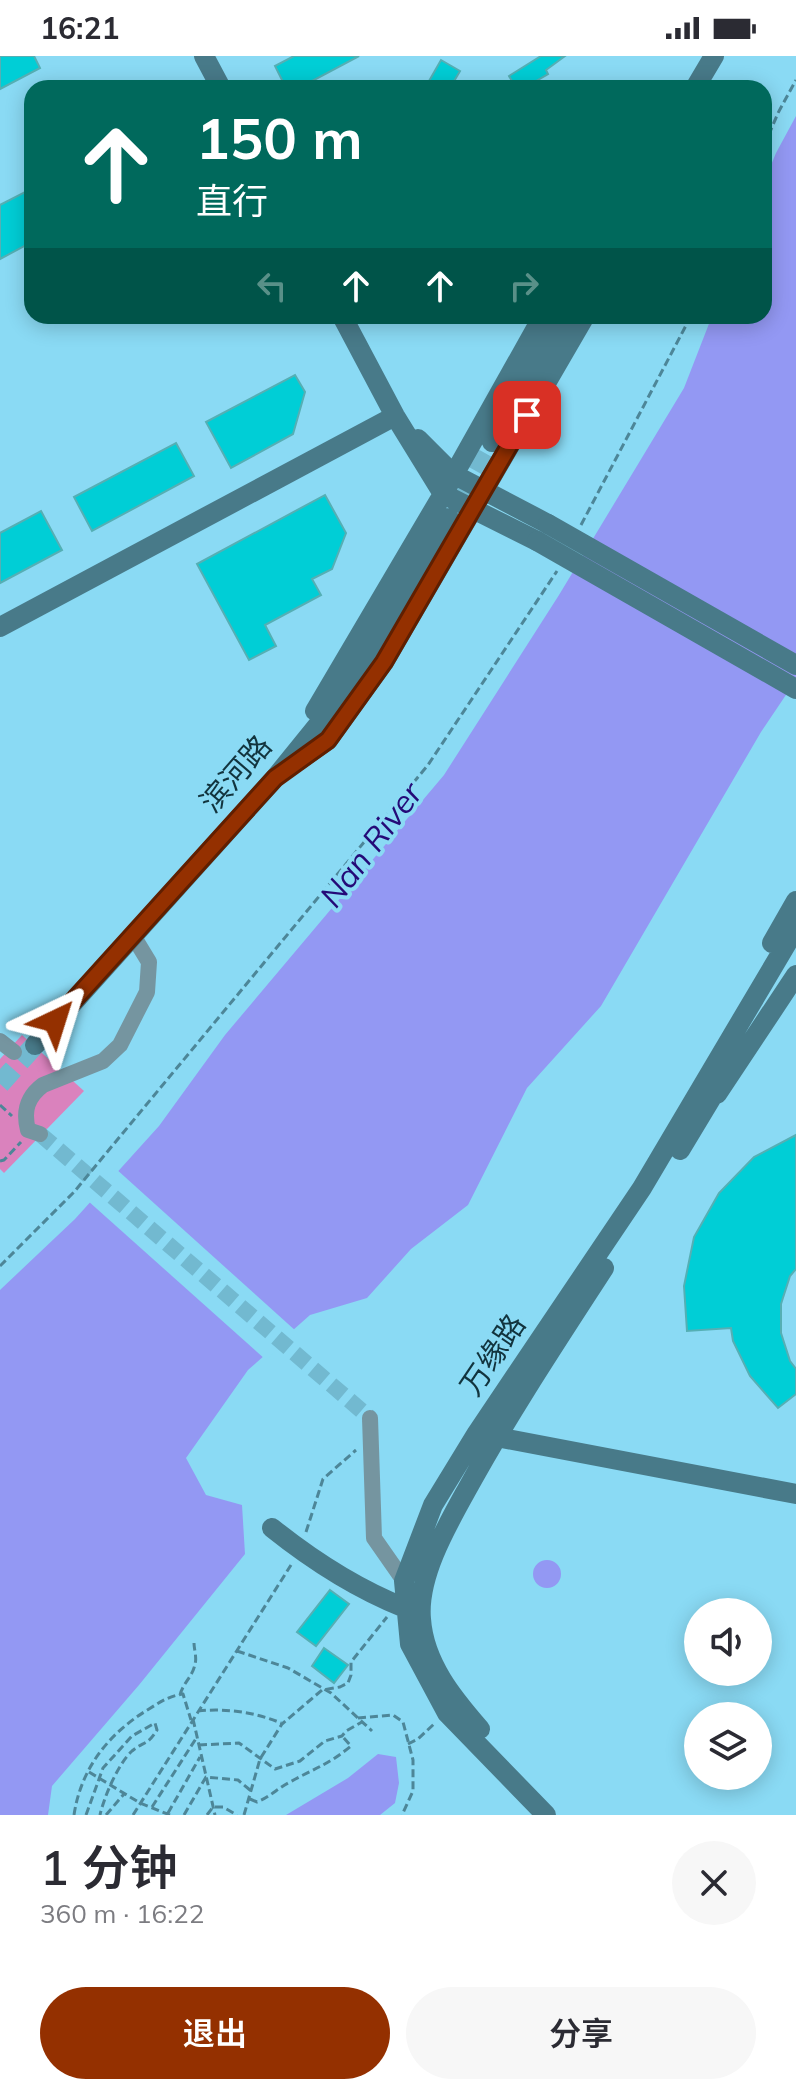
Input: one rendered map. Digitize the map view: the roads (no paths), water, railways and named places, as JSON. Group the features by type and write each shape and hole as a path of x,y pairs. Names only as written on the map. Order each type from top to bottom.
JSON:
{"main road":[{"path":"204,56 217,80"},
{"path":"700,80 714,56"},
{"path":"346,324 395,416 443,494 471,510 542,532 796,665"},
{"path":"275,778 443,494 538,324"},
{"path":"492,442 559,324"},
{"path":"275,778 328,740 384,662 580,324"},
{"path":"395,416 453,474 484,490 542,532 796,689"},
{"path":"0,627 395,416"},
{"name":"滨河路","path":"35,1045 275,778 326,715 383,635 449,518"},
{"path":"674,1135 758,968 796,901"},
{"name":"万缘路","path":"549,1815 533,1788 451,1696 428,1653 420,1618 428,1569 487,1435 642,1188 796,928"},
{"name":"万缘路","path":"549,1815 447,1713 410,1644 401,1606 404,1581 433,1505 487,1435 699,1121 796,950"},
{"path":"699,1121 796,975"},
{"path":"487,1435 796,1494"},
{"path":"272,1528 300,1550 368,1593 401,1606"}],"street":[{"path":"34,1132 25,1110 35,1092 43,1085 103,1061 120,1045 131,1026 147,992 149,962 132,934"},
{"path":"370,1418 374,1538 404,1581"}],"water":[{"path":"796,116 796,680 761,732 601,1006 527,1088 468,1205 411,1249 367,1298 310,1315 248,1370 186,1458 206,1495 242,1505 245,1554 52,1786 48,1815 0,1815 0,1290 75,1219 159,1126 225,1035 444,775 559,595 684,388 709,324 772,324 772,163"},
{"path":"547,1560 557,1564 561,1574 557,1584 547,1588 537,1584 533,1574 537,1564"},
{"path":"378,1754 396,1757 399,1783 395,1803 380,1815 286,1815 348,1778"}],"tunnel":[{"path":"461,497 492,442"},
{"path":"0,1084 35,1045"},
{"path":"40,1134 370,1418"}],"water label":[{"name":"Nan River","path":"371,845"}]}
